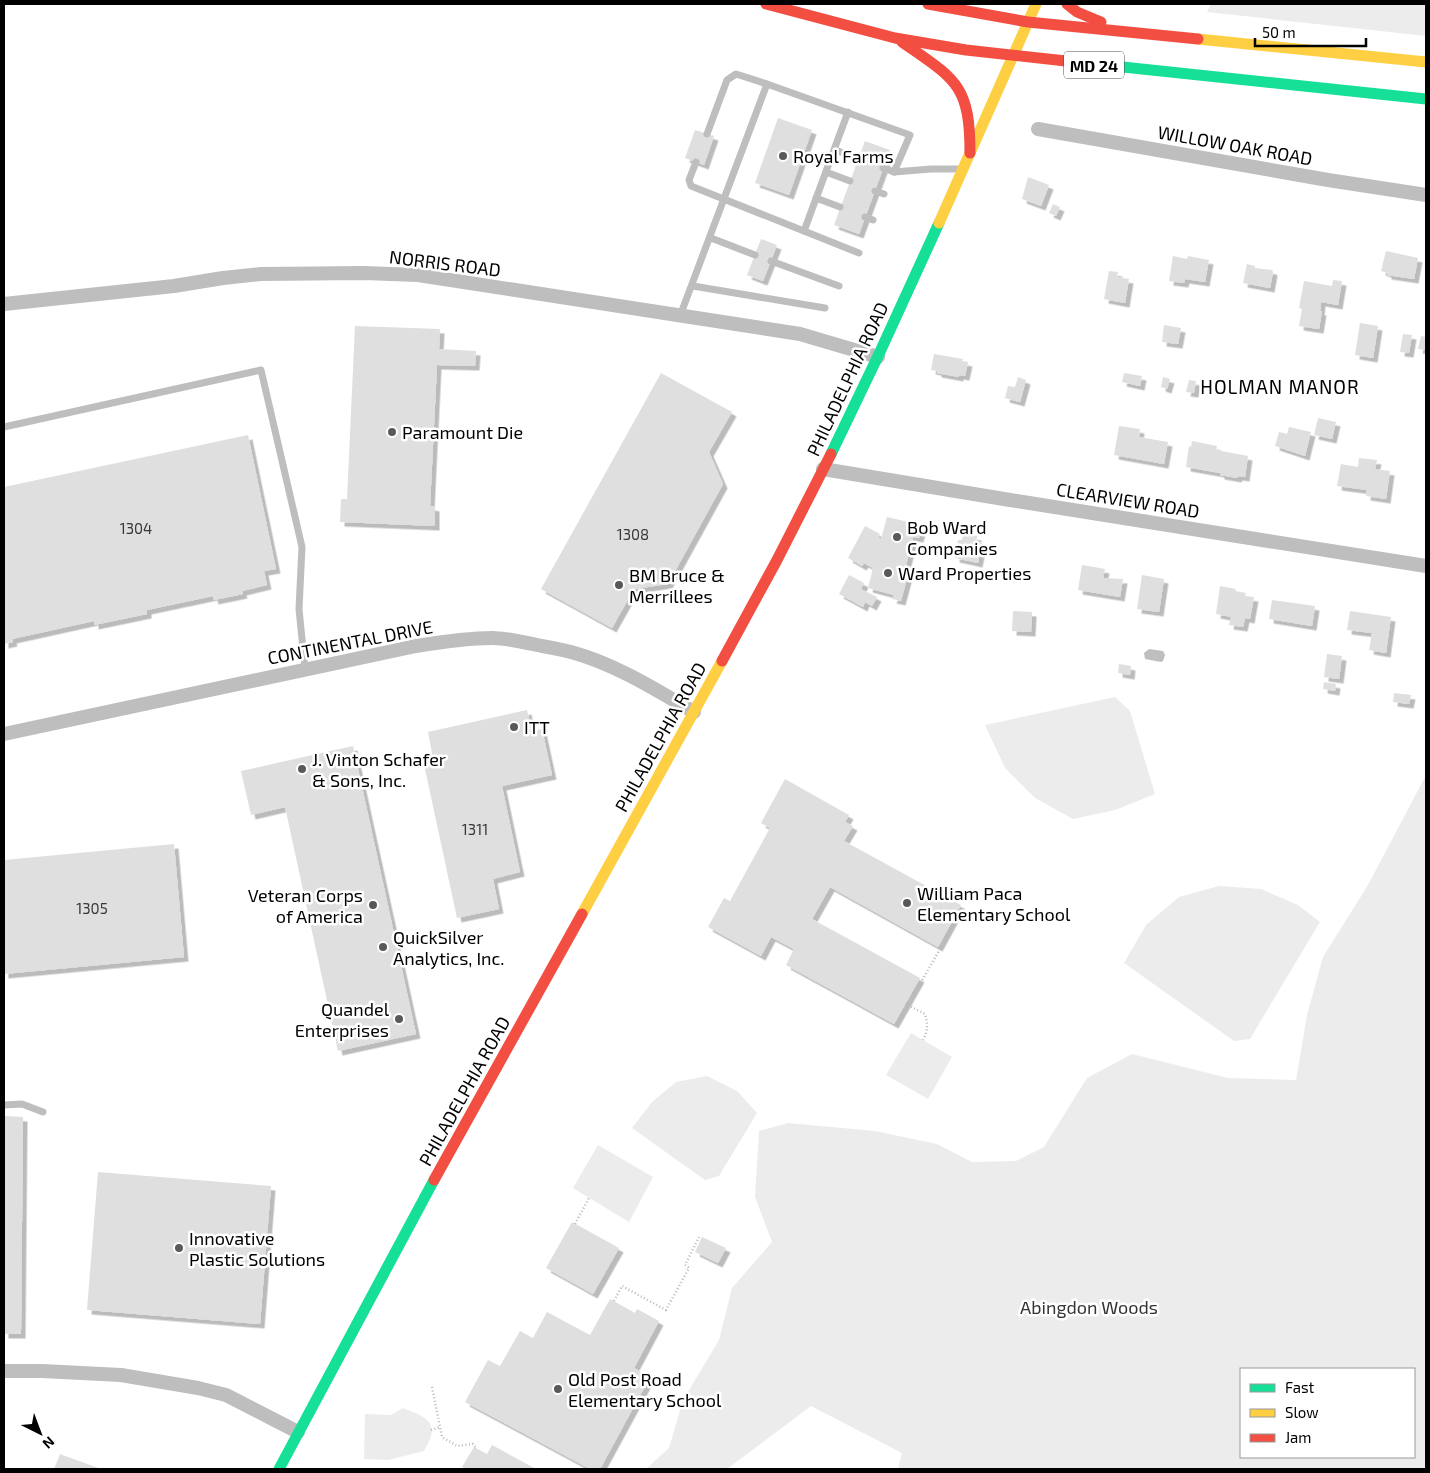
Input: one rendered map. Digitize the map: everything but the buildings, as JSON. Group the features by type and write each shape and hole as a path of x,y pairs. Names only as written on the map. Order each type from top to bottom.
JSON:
{"main road":[{"name":"MD 24","path":"766,4 895,38 1013,56 1426,99"},
{"name":"MD 24","path":"928,4 1028,22 1426,62"},
{"name":"PHILADELPHIA ROAD","path":"279,1469 414,1218 777,560 878,357 1036,4"},
{"path":"1067,4 1077,12 1099,20 1109,29"},
{"path":"895,38 948,76 961,92 969,126 970,153"}],"street":[{"name":"WILLOW OAK ROAD","path":"1038,129 1319,179 1426,195"},
{"name":"NORRIS ROAD","path":"4,304 174,286 242,276 364,273 418,276 800,334 878,357"},
{"name":"CLEARVIEW ROAD","path":"823,469 1426,566"},
{"name":"CONTINENTAL DRIVE","path":"4,734 438,642 492,638 512,640 571,652 624,673 694,712"},
{"path":"4,1371 42,1370 121,1375 198,1388 226,1395 298,1432"}],"lane":[{"path":"707,134 727,80 736,74 910,135 894,172"},
{"path":"680,316 711,238 767,84"},
{"path":"804,231 848,112"},
{"path":"834,150 858,158"},
{"path":"696,162 689,180 692,186 860,253"},
{"path":"883,168 894,172 963,169"},
{"path":"826,172 850,181"},
{"path":"875,191 884,194"},
{"path":"816,198 840,207"},
{"path":"865,217 874,220"},
{"path":"711,238 755,255"},
{"path":"770,261 839,286"},
{"path":"693,286 825,308"},
{"path":"4,427 261,370 302,547 300,615 305,670"},
{"path":"4,1105 22,1104 43,1112"}],"path":[{"path":"923,1040 928,1024 925,1014 907,1004 948,935 946,934"},
{"path":"575,1224 590,1198"},
{"path":"614,1301 622,1286 666,1310 689,1268 685,1265 700,1237"},
{"path":"432,1388 442,1437 457,1446 473,1444 477,1449"},
{"path":"431,1430 440,1428"}],"green space":[{"path":"1211,4 1426,4 1426,36 1207,12"},
{"path":"1115,697 1130,711 1155,794 1115,810 1073,819 1035,798 1005,768 985,725"},
{"name":"Abingdon Woods","path":"1426,775 1426,1469 898,1469 902,1453 811,1406 727,1469 646,1469 669,1448 683,1400 719,1340 732,1288 772,1242 755,1197 759,1131 788,1123 875,1131 937,1144 972,1162 1016,1161 1044,1147 1087,1078 1132,1054 1228,1078 1296,1080 1307,1015 1323,957 1368,885"},
{"path":"1219,886 1261,889 1298,905 1320,922 1250,1039 1234,1041 1124,963 1146,925 1179,897"},
{"path":"911,1033 952,1057 928,1099 886,1075"},
{"path":"707,1076 737,1091 757,1113 719,1176 705,1180 632,1128 652,1102 676,1082"},
{"path":"598,1145 653,1177 629,1222 573,1188"},
{"path":"403,1408 423,1417 430,1425 432,1430 431,1436 424,1451 388,1460 364,1459 365,1414 391,1415"}],"shaded area":[{"path":"1149,649 1163,651 1165,655 1163,661 1145,659 1144,653"}],"traffic: fast":[{"path":"1066,61 1426,99"},
{"path":"831,454 939,223"},
{"path":"279,1469 434,1180"}],"traffic: slow":[{"path":"939,223 1036,4"},
{"path":"1198,39 1426,62"},
{"path":"582,914 722,661"}],"traffic: jam":[{"path":"766,4 895,38 966,50 1066,61"},
{"path":"928,4 1028,22 1198,39"},
{"path":"1067,4 1077,12 1101,22"},
{"path":"902,42 935,65 956,86 967,112 970,153"},
{"path":"722,661 777,560 831,454"},
{"path":"434,1180 582,914"}],"place":[{"name":"Royal Farms","path":"783,156"},
{"name":"Paramount Die","path":"392,432"},
{"name":"Bob Ward Companies","path":"897,537"},
{"name":"Ward Properties","path":"888,573"},
{"name":"BM Bruce & Merrillees","path":"619,585"},
{"name":"ITT","path":"514,727"},
{"name":"J. Vinton Schafer & Sons, Inc.","path":"302,769"},
{"name":"William Paca Elementary School","path":"907,903"},
{"name":"Veteran Corps of America","path":"373,905"},
{"name":"QuickSilver Analytics, Inc.","path":"383,947"},
{"name":"Quandel Enterprises","path":"399,1019"},
{"name":"Innovative Plastic Solutions","path":"179,1248"},
{"name":"Old Post Road Elementary School","path":"558,1389"}],"district":[{"name":"HOLMAN MANOR","path":"1280,386"}]}
